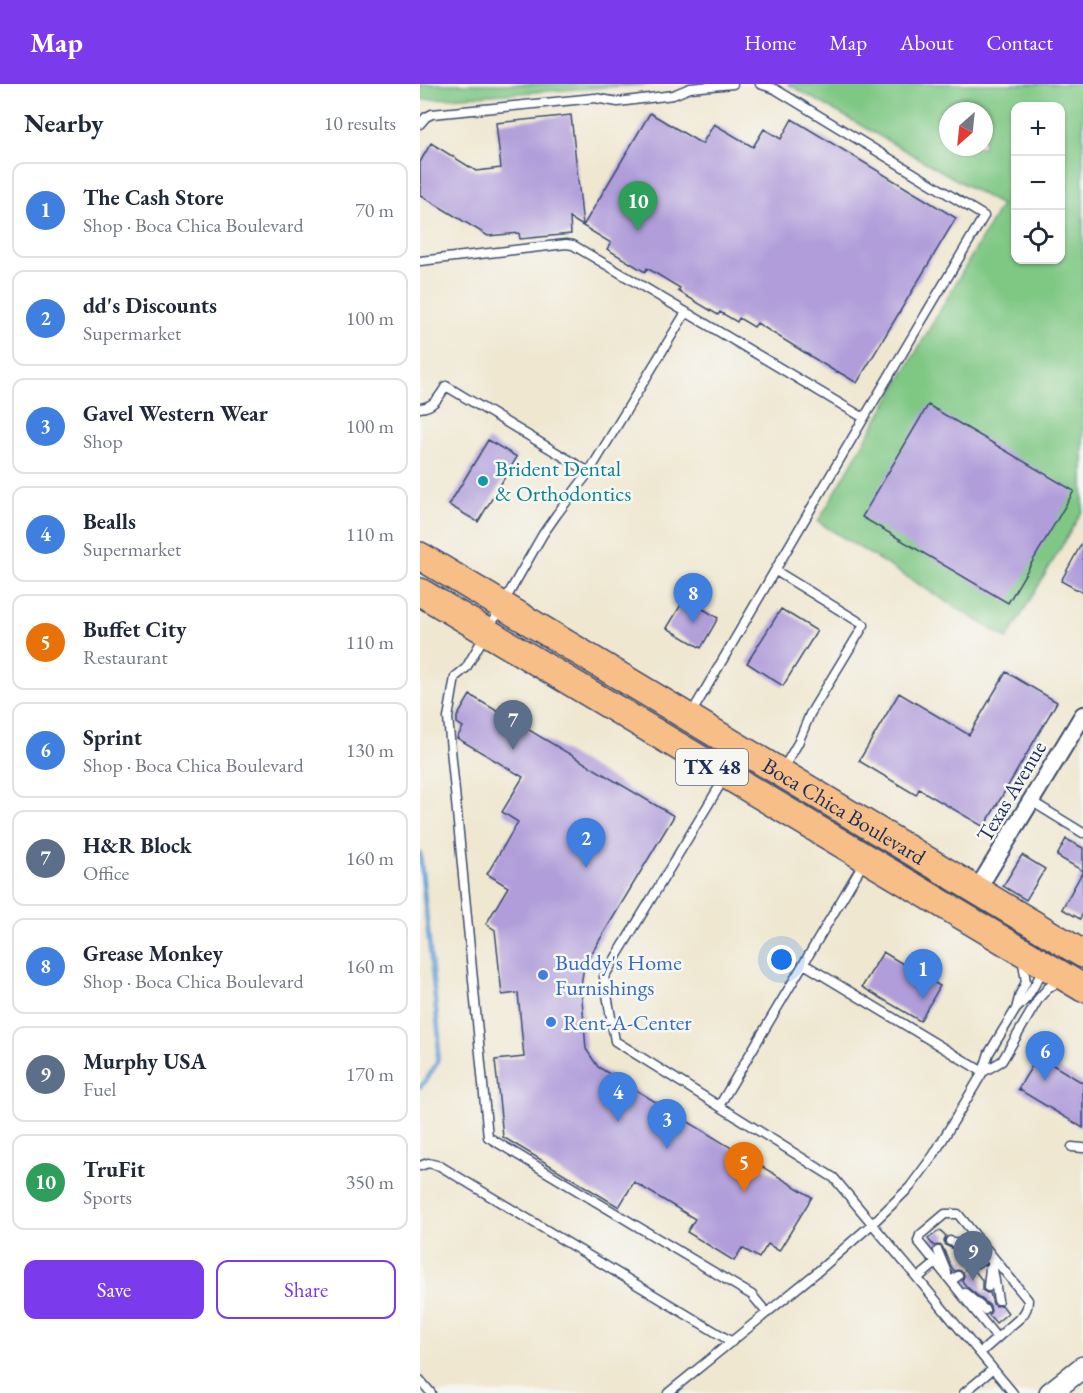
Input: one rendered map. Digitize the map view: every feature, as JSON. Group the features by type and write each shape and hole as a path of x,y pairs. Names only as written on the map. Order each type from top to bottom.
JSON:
{"main road":[{"name":"Boca Chica Boulevard","path":"420,556 1083,954"},
{"name":"Boca Chica Boulevard","path":"420,592 1066,978"}],"street":[{"name":"Texas Avenue","path":"977,890 1083,715"},
{"path":"1050,1393 1077,1374"}],"lane":[{"path":"420,124 432,114 596,98 618,102 673,96 690,88 733,84"},
{"path":"689,717 984,216 775,89 760,84"},
{"path":"420,261 573,245 864,418"},
{"path":"686,312 589,472 543,534 465,668 455,677 448,718 488,1137 752,1296 767,1313"},
{"path":"420,408 431,406 446,386 589,472"},
{"path":"776,571 864,625 810,714 798,743 781,772"},
{"path":"726,776 604,977 615,1041 834,1178 1013,1393"},
{"path":"1031,801 1083,833"},
{"path":"719,1106 866,859"},
{"path":"1006,943 1023,963 1026,982 1016,1009"},
{"path":"804,964 983,1072"},
{"path":"983,1072 1002,1061 1040,998 1049,987 1066,978"},
{"path":"668,1393 872,1224 910,1187 933,1156 983,1072 989,1053 1016,1009 1027,998 1066,978"},
{"path":"1072,1147 1083,1148"},
{"path":"420,1166 428,1163 440,1166 732,1342"},
{"path":"975,1297 936,1263 918,1241 920,1234 945,1214 958,1214 1028,1300 1026,1312 980,1353"},
{"path":"950,1241 991,1256"},
{"path":"938,1251 954,1278 997,1338"},
{"path":"960,1254 991,1256"},
{"path":"970,1266 991,1256"},
{"path":"988,1287 991,1256"},
{"path":"991,1256 998,1300"},
{"path":"918,1278 936,1263"},
{"path":"948,1263 954,1278 985,1310"},
{"path":"964,1393 993,1369"},
{"path":"420,1380 431,1393"}],"green space":[{"path":"420,84 652,84 420,100"},
{"path":"788,84 1083,84 1083,510 1007,639 818,522 1001,205"}],"building":[{"path":"650,113 702,144 714,124 753,147 764,129 781,139 792,119 956,218 857,383 757,323 754,327 739,318 737,322 720,312 718,315 678,291 680,288 647,268 645,272 607,249 611,243 583,226"},
{"path":"571,115 583,226 570,218 571,234 520,239 519,233 488,236 420,195 420,162 431,143 476,171 501,168 496,123"},
{"path":"928,405 1074,491 1008,603 862,517"},
{"name":"Brident Dental & Orthodontics","path":"488,440 517,457 478,522 449,505"},
{"path":"1083,541 1083,593 1061,581"},
{"path":"685,598 718,618 701,648 667,628"},
{"path":"781,609 817,631 783,686 747,663"},
{"path":"1006,672 1057,702 984,827 919,789 916,795 859,761 899,693 969,735"},
{"path":"470,695 674,816 584,966 581,986 586,1049 598,1067 812,1197 779,1251 768,1244 759,1258 742,1248 734,1261 687,1232 695,1219 634,1182 619,1207 503,1137 495,1060 524,1057 518,993 502,995 495,930 486,924 508,887 487,874 518,822 502,812 523,777 457,738 463,727 457,723 457,717"},
{"path":"1066,839 1083,848 1083,871 1057,856"},
{"path":"1022,855 1045,869 1026,900 1003,886"},
{"path":"1083,871 1083,913 1080,919 1062,909"},
{"path":"883,952 940,986 920,1021 862,987"},
{"path":"1038,1056 1083,1083 1083,1128 1018,1089"},
{"path":"940,1230 946,1236 945,1245 956,1250 955,1257 966,1261 965,1269 969,1272 975,1271 982,1280 982,1290 990,1293 993,1304 1002,1305 1008,1313 996,1323 989,1315 990,1306 962,1281 963,1272 954,1271 942,1246 934,1246 928,1239"}],"waterway":[{"path":"420,853 439,1038 437,1063 420,1087"}],"place":[{"name":"TruFit","path":"638,231"},
{"name":"Brident Dental & Orthodontics","path":"483,481"},
{"name":"Grease Monkey","path":"693,623"},
{"name":"H&R Block","path":"513,750"},
{"name":"dd's Discounts","path":"586,868"},
{"name":"Buddy's Home Furnishings","path":"543,975"},
{"name":"The Cash Store","path":"923,999"},
{"name":"Rent-A-Center","path":"551,1022"},
{"name":"Sprint","path":"1045,1081"},
{"name":"Bealls","path":"618,1122"},
{"name":"Gavel Western Wear","path":"667,1149"},
{"name":"Buffet City","path":"744,1192"},
{"name":"Murphy USA","path":"973,1281"}]}
